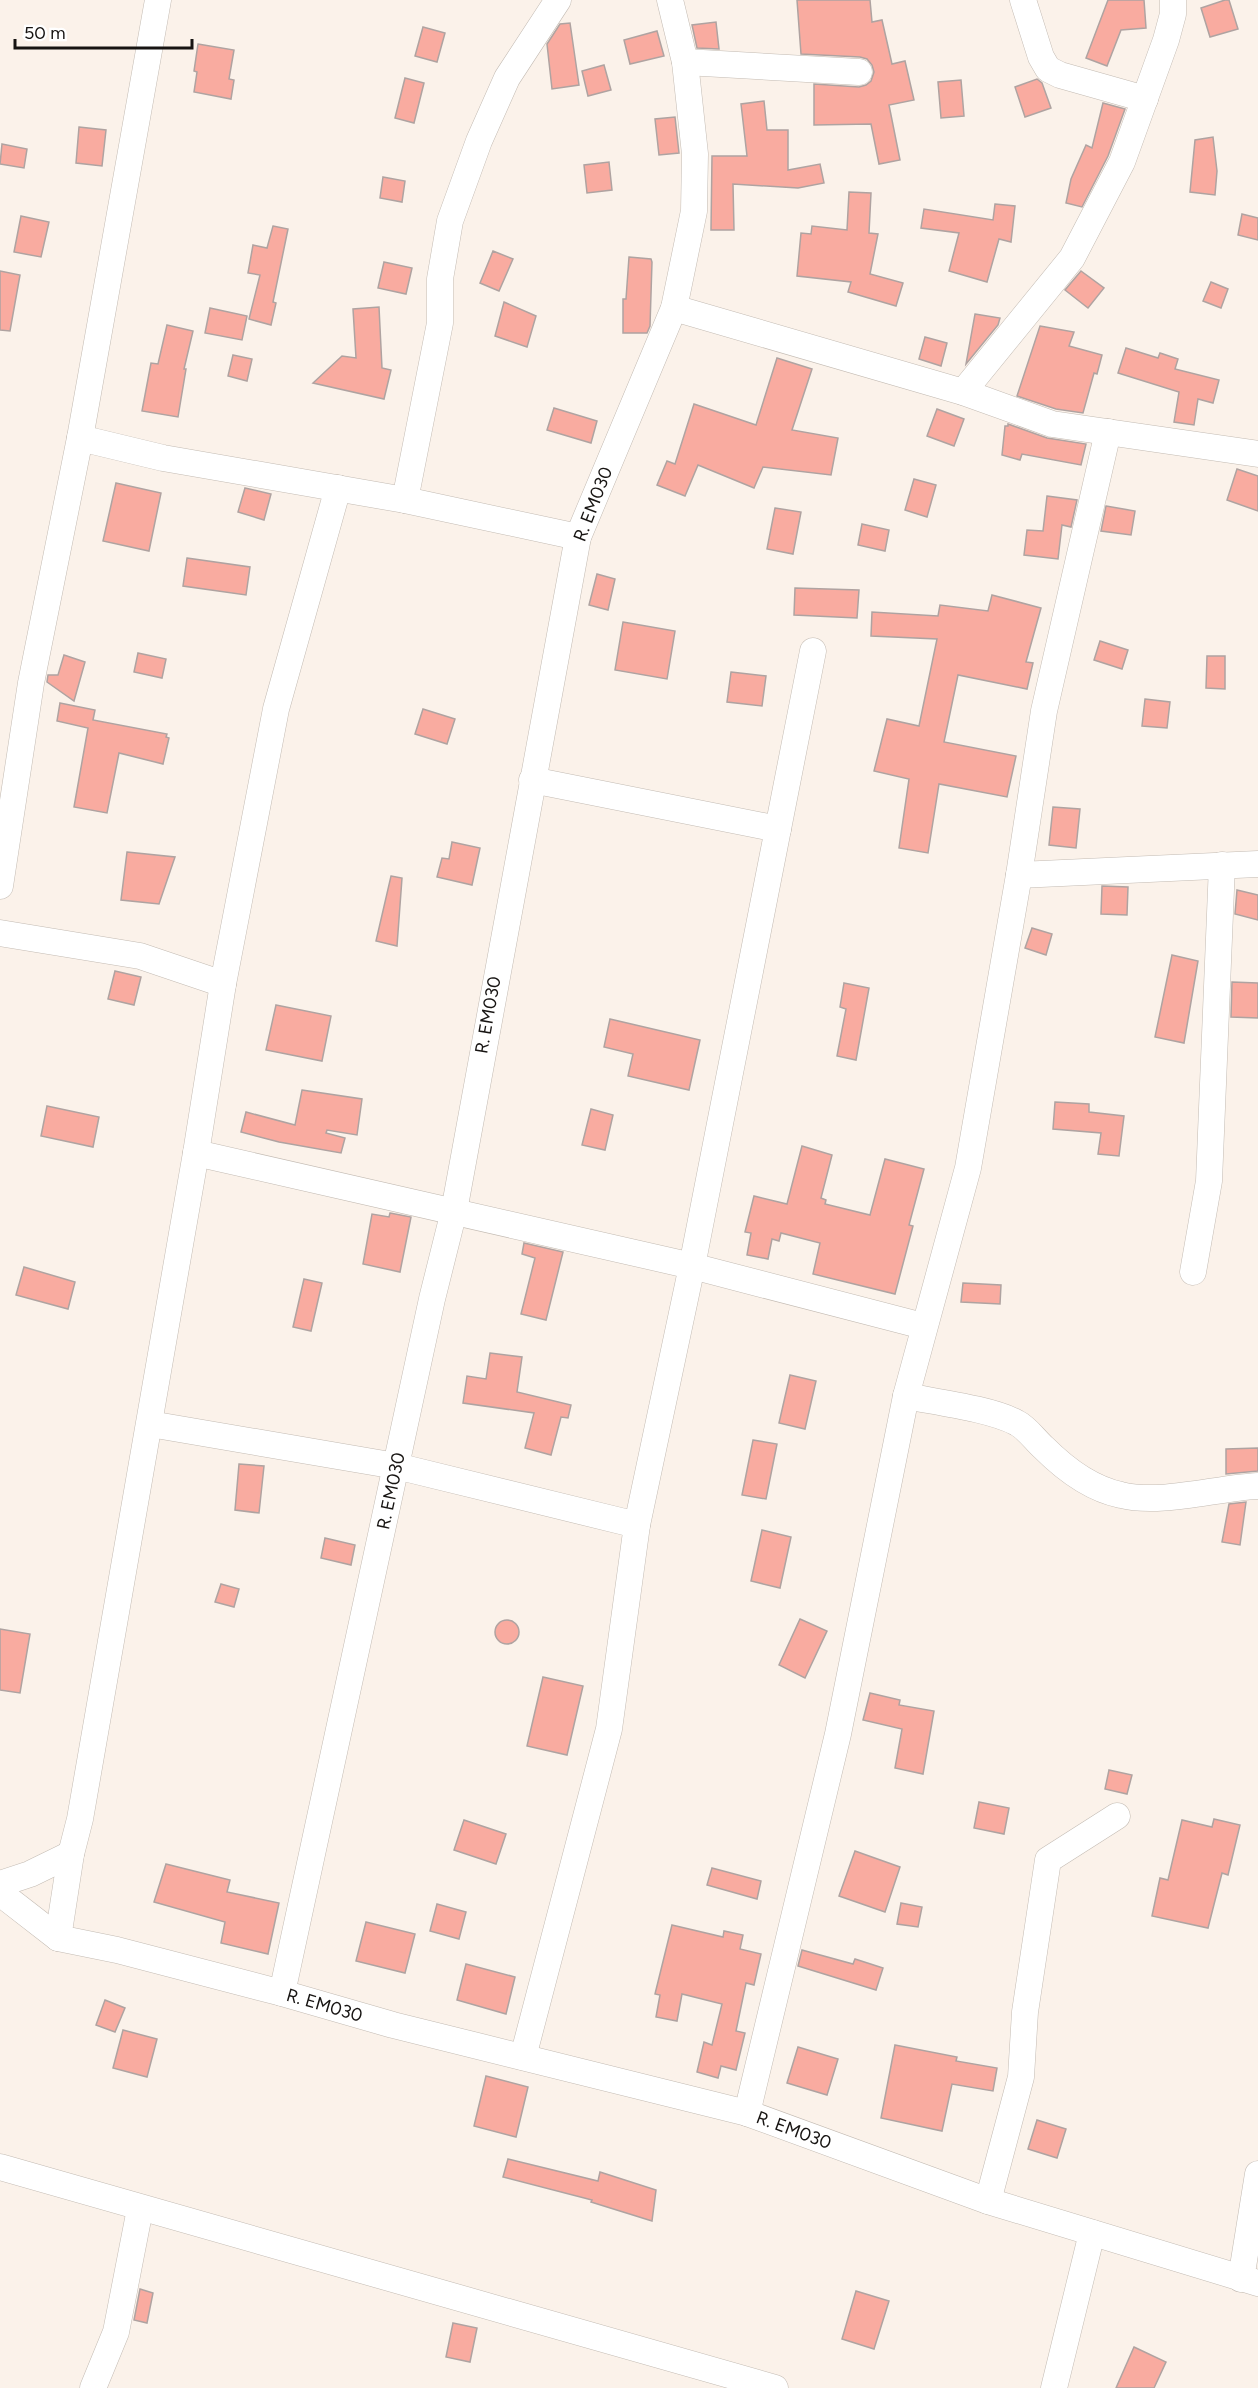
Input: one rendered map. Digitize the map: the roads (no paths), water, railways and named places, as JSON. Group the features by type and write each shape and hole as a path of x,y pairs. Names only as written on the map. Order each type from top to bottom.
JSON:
{"street":[{"path":"0,886 31,683 80,438 158,0"},
{"path":"405,500 440,323 440,279 450,221 479,141 507,78 558,0"},
{"name":"R. EM030","path":"670,0 685,62 695,154 694,211 674,308 578,537 454,1211 432,1299 282,1993 393,2025 747,2113 988,2201 1250,2281"},
{"path":"1023,0 1041,57 1048,69 1060,75 1145,99"},
{"path":"963,392 1072,258 1122,162 1166,40 1173,14 1173,0"},
{"path":"685,62 859,72"},
{"path":"674,308 963,392 1052,424 1258,454"},
{"path":"747,2113 838,1734 906,1396 923,1326 968,1168 1019,875 1044,711 1108,432"},
{"path":"80,438 163,458 405,500 578,537"},
{"path":"58,1938 71,1854 80,1819 150,1424 222,984 276,709 338,488"},
{"path":"523,2057 609,1729 638,1525 692,1266 813,651"},
{"path":"532,780 778,829"},
{"path":"1019,875 1258,864"},
{"path":"1193,1272 1209,1182 1222,865"},
{"path":"0,933 140,956 222,984"},
{"path":"196,1153 692,1266 923,1326"},
{"path":"906,1396 1012,1420 1086,1482 1120,1495 1151,1499 1234,1487 1258,1486"},
{"path":"150,1424 396,1466 638,1525"},
{"path":"988,2201 1021,2077 1026,2000 1048,1860 1117,1816"},
{"path":"0,1884 30,1874 71,1854"},
{"path":"0,1893 58,1938 117,1950 282,1993"},
{"path":"0,2167 140,2209 775,2388"},
{"path":"1250,2281 1258,2174"},
{"path":"93,2388 116,2332 140,2209"},
{"path":"1054,2388 1092,2232"}]}
